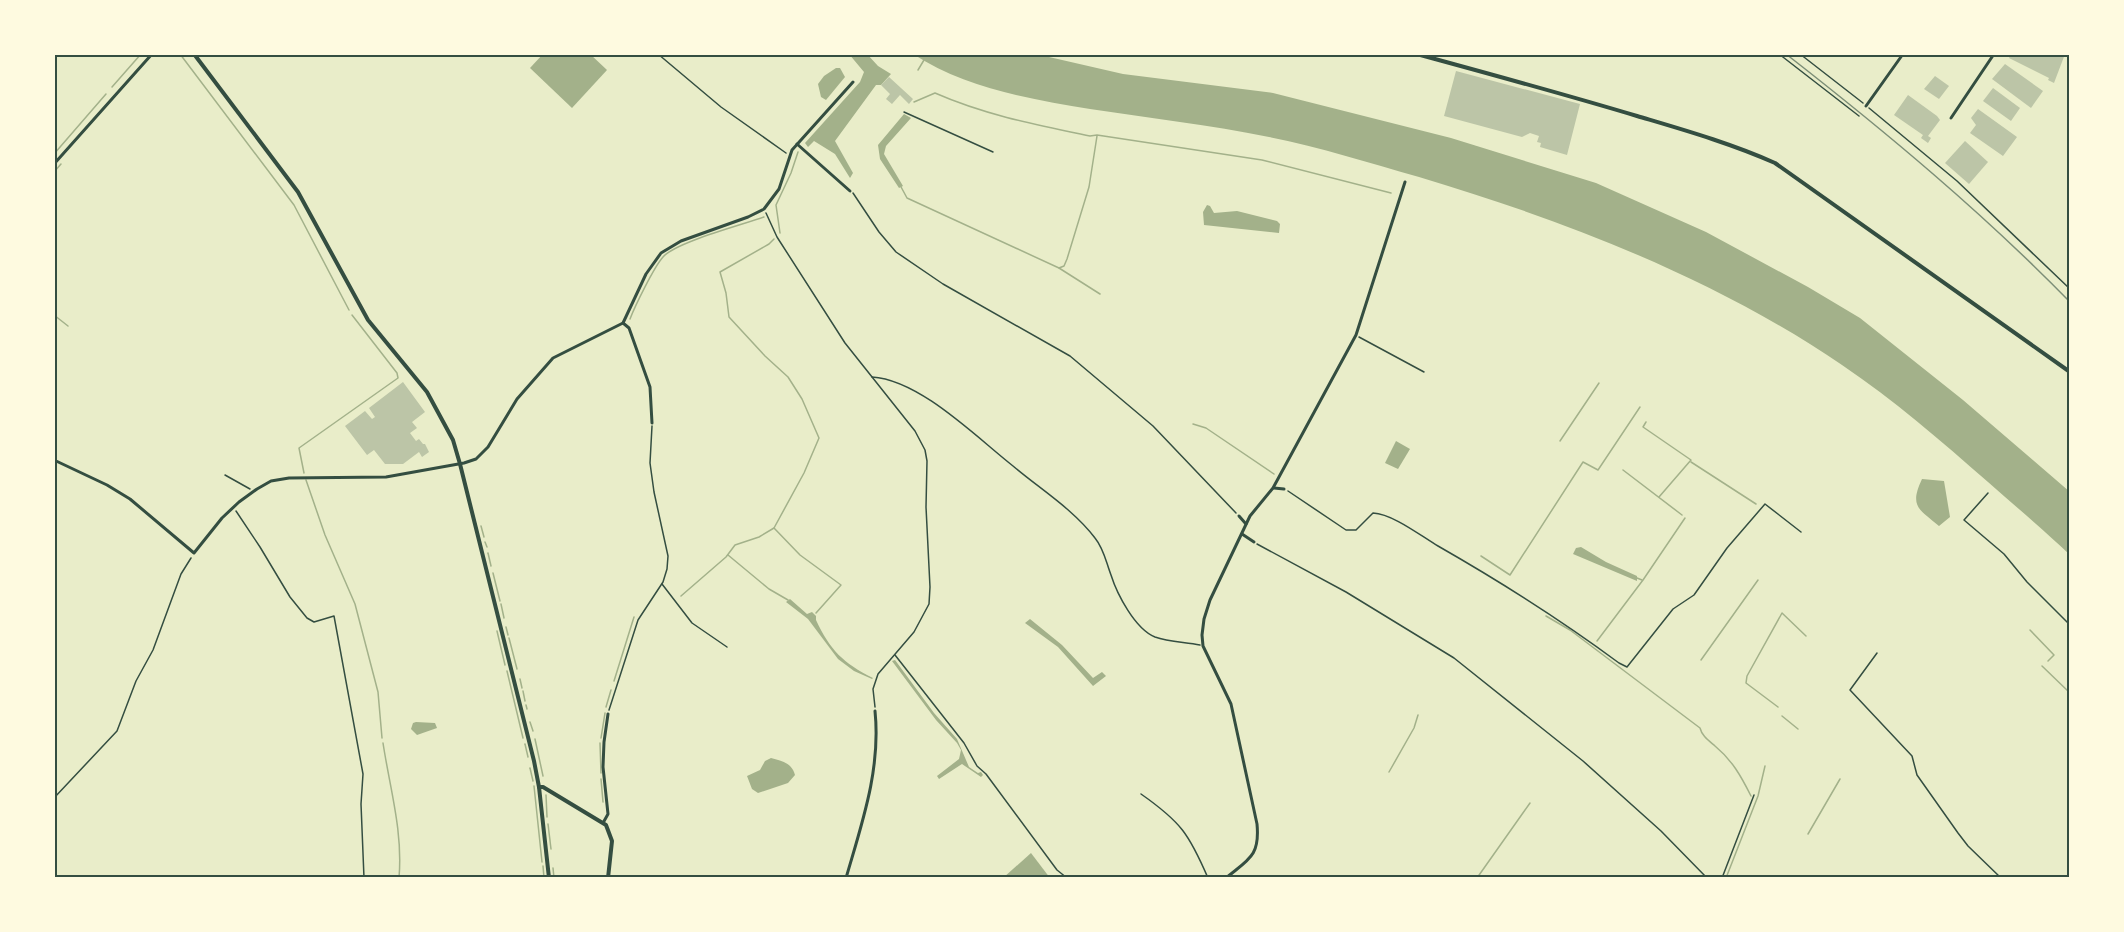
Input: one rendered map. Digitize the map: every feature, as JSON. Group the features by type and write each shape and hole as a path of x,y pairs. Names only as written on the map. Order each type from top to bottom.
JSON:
{"street":[{"path":"54,164 152,54"},
{"path":"194,54 298,192 368,320 427,392 453,440 529,738 539,787 549,878"},
{"path":"1417,54 1584,100 1740,147 1775,163 2070,372"},
{"path":"1866,106 1903,54"},
{"path":"1951,118 1994,54"},
{"path":"54,460 107,484 130,499 194,553 233,508 253,491 280,479 386,477 472,462 481,455 517,399 553,358 623,323 646,274 657,257 668,247 764,209 779,189 789,155 852,82"},
{"path":"797,144 850,191"},
{"path":"1226,878 1257,848 1257,824 1231,704 1203,646 1202,635 1210,600 1246,524 1273,488 1356,335 1405,182"},
{"path":"623,323 629,328 650,387 652,423"},
{"path":"1273,488 1284,489"},
{"path":"1239,516 1246,524"},
{"path":"1242,534 1254,542"},
{"path":"846,878 874,776 877,743 875,711"},
{"path":"603,823 608,814 603,759 603,742 608,714"},
{"path":"539,787 543,787 603,823 609,831 612,842 608,878"}],"path":[{"path":"658,54 721,107 789,155"},
{"path":"1779,54 1859,116"},
{"path":"1800,54 1957,181 2070,289"},
{"path":"904,112 993,152"},
{"path":"850,191 896,252 943,284 1070,356 1153,426 1239,516"},
{"path":"764,209 777,237 845,343 915,431 925,450 929,604 914,632 882,667 874,682 875,711"},
{"path":"1356,335 1424,372"},
{"path":"871,377 889,380 951,414 1083,524 1101,547 1111,576 1125,605 1147,632 1163,639 1203,646"},
{"path":"608,714 638,620 662,584 668,569 668,556 650,463 652,423"},
{"path":"225,475 253,491"},
{"path":"1284,489 1346,530 1356,530 1373,513 1379,513 1401,524 1569,626 1627,667 1673,609 1694,595 1727,548 1765,504 1801,532"},
{"path":"1988,493 1965,520 2004,554 2027,582 2070,625"},
{"path":"233,508 297,606 314,622 334,616 363,774 361,804 364,878"},
{"path":"1254,542 1346,592 1454,658 1583,760 1661,831 1707,878"},
{"path":"54,798 117,731 136,681 158,639 181,574 194,553"},
{"path":"662,584 692,623 727,647"},
{"path":"1877,653 1850,690 1912,756 1917,775 1968,846 2001,878"},
{"path":"895,655 964,743 977,766 986,774 1057,870 1067,878"},
{"path":"1142,794 1164,810 1183,829 1195,847 1208,878"},
{"path":"1722,878 1754,795"}],"shaded area":[{"path":"543,54 590,54 607,70 572,108 530,68"},
{"path":"849,54 867,54 878,66 891,74 881,85 876,85 835,141 853,173 850,178 835,154 814,141 808,147 805,143 860,82 864,72"},
{"path":"913,54 1036,54 1123,74 1273,93 1451,138 1596,183 1706,232 1860,318 1963,400 2070,492 2070,555 1935,436 1842,365 1743,305 1638,255 1474,194 1344,156 1247,133 1021,96 954,76"},
{"path":"840,68 845,77 826,100 821,97 818,84 824,76"},
{"path":"904,114 911,118 886,146 884,154 903,186 899,188 880,159 878,145"},
{"path":"1207,205 1214,213 1237,211 1277,221 1280,224 1279,233 1204,225 1203,212"},
{"path":"1396,441 1410,449 1398,469 1385,463"},
{"path":"1922,479 1944,481 1950,517 1939,526 1921,511 1916,502"},
{"path":"1581,547 1606,562 1637,576 1637,581 1573,554 1576,548"},
{"path":"790,599 807,614 812,612 816,616 821,630 838,655 873,678 854,671 838,659 808,619 786,602"},
{"path":"1030,619 1062,645 1093,678 1102,672 1106,676 1093,686 1058,647 1025,623"},
{"path":"895,660 934,713 957,739 969,767 978,773 981,772 983,775 981,777 962,764 939,779 937,776 959,759 961,750 892,661"},
{"path":"413,723 435,723 437,728 417,735 411,729"},
{"path":"771,758 789,765 795,775 788,783 758,793 752,789 747,776 760,770 765,761"},
{"path":"1031,853 1050,878 1003,878"}],"building":[{"path":"2011,54 2065,54 2054,83 2048,80 2049,78 2009,58"},
{"path":"2005,64 2043,91 2031,108 1992,79"},
{"path":"1456,71 1580,104 1567,155 1540,147 1541,143 1537,142 1539,136 1530,133 1522,137 1444,116"},
{"path":"1935,76 1949,86 1939,99 1924,89"},
{"path":"889,77 913,99 909,104 900,95 892,104 886,99 890,94 881,85"},
{"path":"1993,88 2020,108 2011,121 1983,101"},
{"path":"1908,95 1940,120 1928,136 1931,138 1928,143 1921,138 1923,135 1894,115"},
{"path":"1978,109 2017,137 2003,156 1970,133 1976,125 1971,118"},
{"path":"1965,141 1988,162 1969,184 1945,163"},
{"path":"403,382 425,412 412,422 417,428 410,433 416,441 419,439 425,444 429,452 422,457 419,452 403,464 385,464 374,450 367,455 345,426 365,411 372,419 375,417 369,408"}],"waterway":[{"path":"112,87 141,54"},
{"path":"180,54 294,205 349,310"},
{"path":"918,70 924,60"},
{"path":"914,102 935,93 1011,119 1050,128 1090,136 1097,135 1262,160 1391,193"},
{"path":"54,154 106,94"},
{"path":"1059,268 1064,266 1067,259 1089,187 1097,136"},
{"path":"780,233 776,205 798,152"},
{"path":"54,172 61,164"},
{"path":"900,185 907,198 1059,268 1100,294"},
{"path":"630,319 655,269 670,251 695,240 764,217"},
{"path":"681,596 726,557 735,545 759,537 774,528 804,473 819,438 802,399 788,377 729,317 720,272 774,239"},
{"path":"54,315 68,326"},
{"path":"304,473 299,448 398,378 397,373 352,315"},
{"path":"1560,441 1599,383"},
{"path":"1481,556 1510,575 1583,462 1598,470 1640,407"},
{"path":"1646,422 1643,427 1691,460 1659,497"},
{"path":"1193,424 1206,428 1274,474"},
{"path":"1691,462 1756,504"},
{"path":"1623,470 1682,515"},
{"path":"306,480 325,535 355,604 378,692 382,738"},
{"path":"1597,641 1643,580 1685,518"},
{"path":"481,526 484,537"},
{"path":"774,528 800,555 841,585 816,613"},
{"path":"485,542 487,547"},
{"path":"488,553 491,566"},
{"path":"728,555 769,589 788,600"},
{"path":"493,573 500,601"},
{"path":"1637,578 1642,580"},
{"path":"1701,660 1758,580"},
{"path":"501,604 504,618"},
{"path":"1778,707 1746,683 1747,676 1782,613 1806,636"},
{"path":"1546,616 1570,630 1700,728 1706,738 1731,763 1751,796"},
{"path":"614,681 634,617"},
{"path":"506,627 508,635"},
{"path":"2030,630 2054,655 2048,661"},
{"path":"497,631 505,665"},
{"path":"509,638 517,669"},
{"path":"2042,666 2070,693"},
{"path":"507,671 523,738"},
{"path":"520,679 522,688"},
{"path":"606,707 611,690"},
{"path":"523,691 525,701"},
{"path":"526,705 527,709"},
{"path":"601,738 605,713"},
{"path":"1389,772 1414,728 1418,715"},
{"path":"1782,716 1798,729"},
{"path":"530,722 533,731"},
{"path":"535,739 543,776"},
{"path":"383,743 398,827 399,878"},
{"path":"600,743 601,773"},
{"path":"525,744 528,757"},
{"path":"1726,878 1758,796 1765,766"},
{"path":"530,768 533,781"},
{"path":"601,779 603,802"},
{"path":"1808,834 1840,779"},
{"path":"534,786 542,862"},
{"path":"546,795 547,817"},
{"path":"1477,878 1530,803"},
{"path":"548,824 551,849"},
{"path":"543,866 544,878"},
{"path":"553,868 554,878"}],"railway":[{"path":"1786,54 1933,174 2003,236 2070,302"}]}
